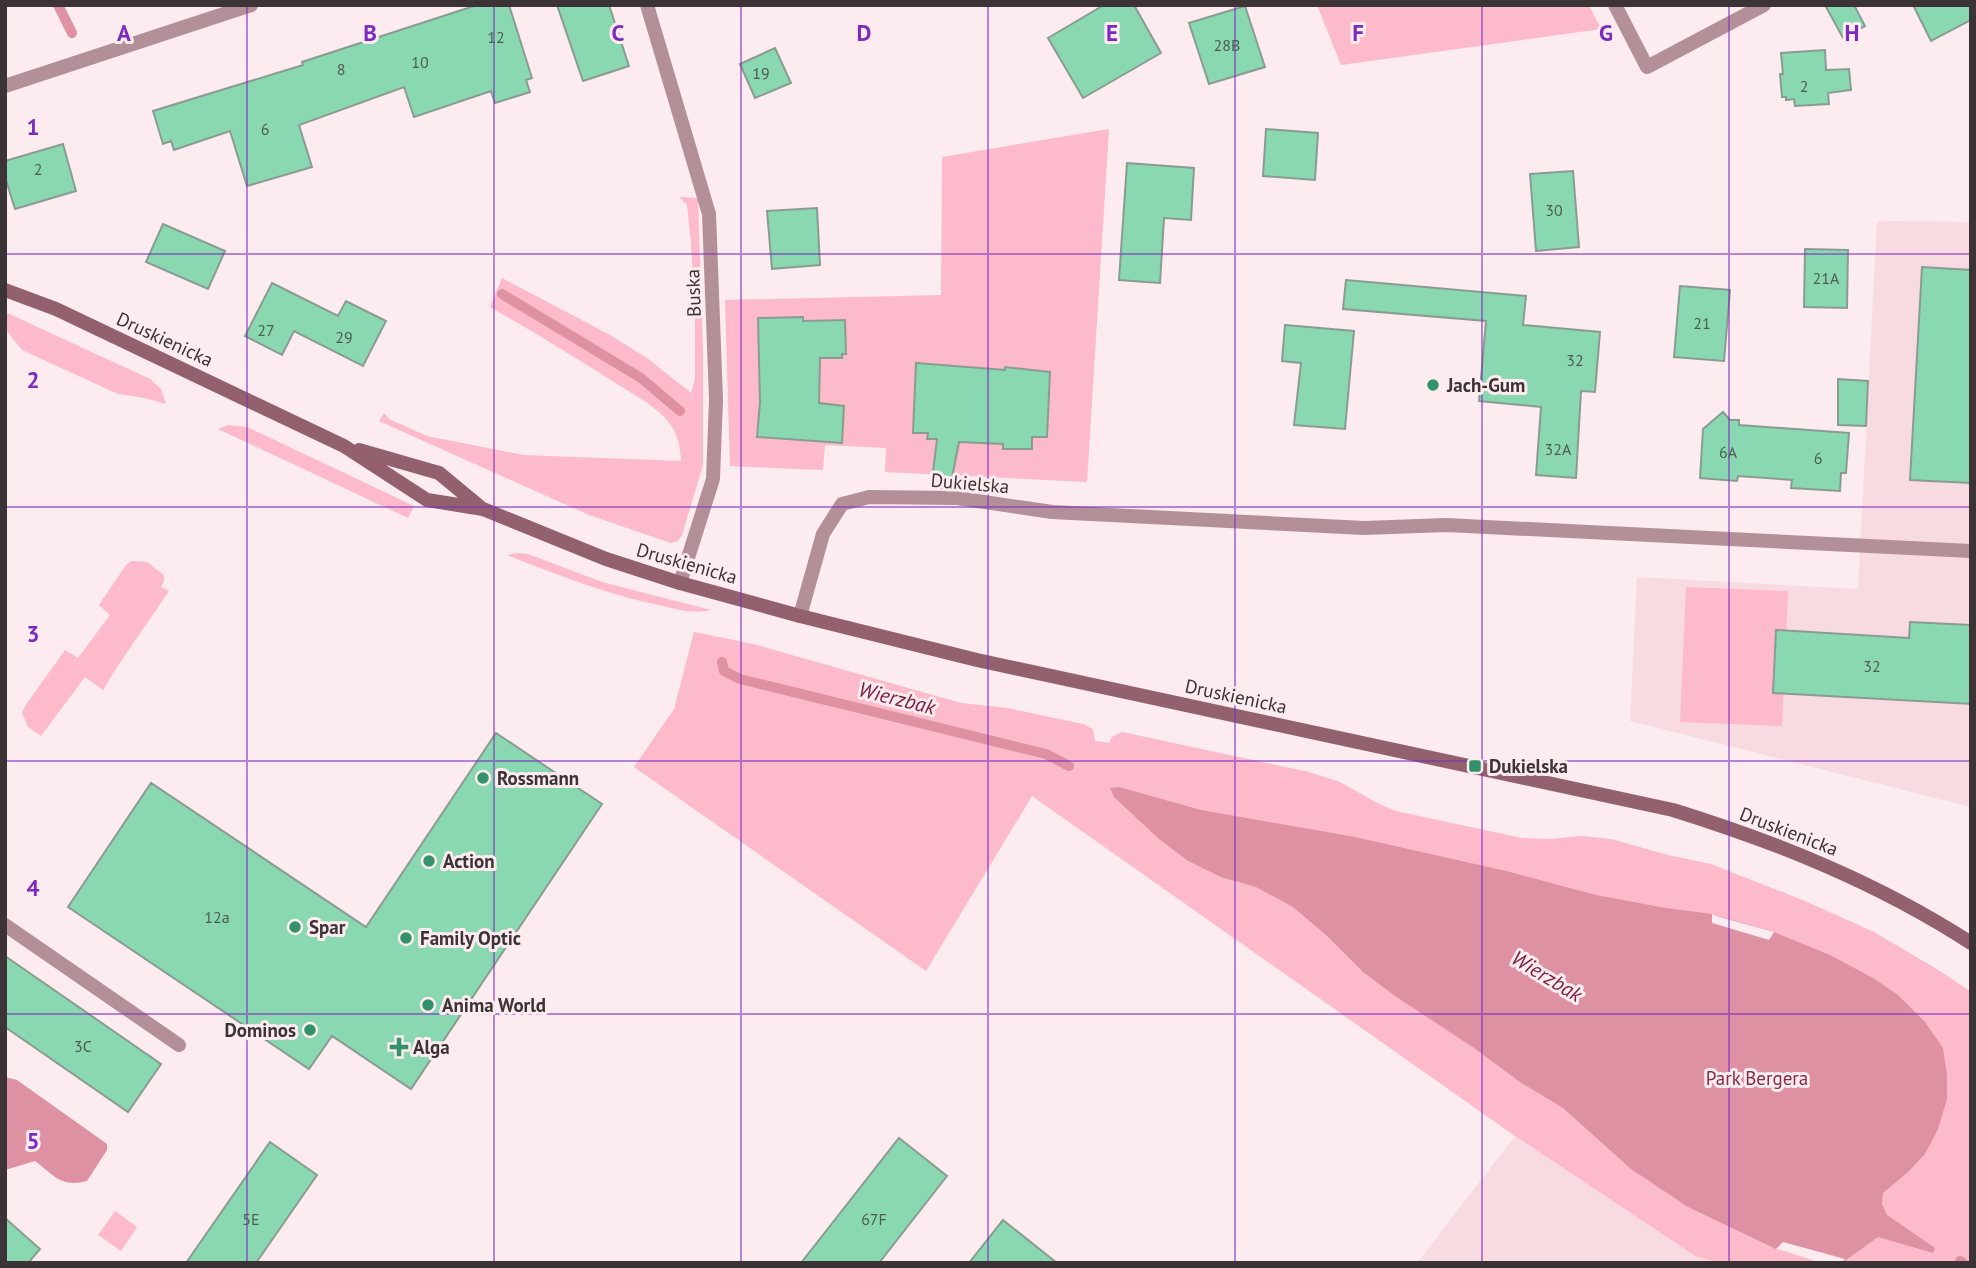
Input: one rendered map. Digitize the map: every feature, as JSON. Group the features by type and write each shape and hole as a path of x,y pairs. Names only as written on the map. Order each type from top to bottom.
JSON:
{"street":[{"path":"5,86 251,5"},
{"name":"Buska","path":"647,5 709,214 716,399 714,468 713,479 680,583"},
{"path":"1615,5 1647,67 1764,5"},
{"name":"Druskienicka","path":"5,290 56,309 344,446 427,500 483,509 606,559 680,583 800,616 977,660 1674,810 1747,834 1877,888 1928,915 1971,943"},
{"name":"Druskienicka","path":"344,446 439,473 483,509"},
{"name":"Dukielska","path":"800,616 822,534 842,504 869,497 957,498 1052,512 1337,527 1446,525 1971,551"},
{"path":"5,925 179,1045"}],"shaded area":[{"path":"1877,221 1971,222 1971,807 1630,721 1637,577 1858,589"},
{"path":"1515,1136 1695,1256 1720,1263 1417,1263"}],"green space":[{"path":"1317,5 1589,5 1601,29 1341,65"},
{"path":"1109,129 1087,482 885,472 886,448 825,445 823,470 730,466 725,300 941,295 942,157"},
{"path":"679,197 698,198 703,351 703,465 678,541 671,543 589,515 379,421 384,413 389,419 427,436 523,455 681,461 676,434 659,412 581,361 490,307 502,278 610,335 647,358 691,393 695,379 695,321 691,242 687,205"},
{"path":"5,312 150,379 161,389 166,404 118,394 22,350 5,329"},
{"path":"228,425 247,427 414,506 408,518 218,429"},
{"path":"528,554 602,582 711,610 681,610 623,596 507,555"},
{"path":"132,561 147,562 164,575 161,587 169,591 103,690 85,677 41,736 28,727 22,713 25,706 65,650 78,658 110,615 99,605 126,565"},
{"path":"1686,587 1788,591 1782,726 1680,722"},
{"name":"Park Bergera","path":"694,632 753,644 961,703 1007,708 1083,724 1093,729 1095,741 1109,743 1112,737 1122,732 1309,772 1340,782 1396,811 1522,838 1582,836 1611,839 1711,864 1874,932 1971,992 1971,1263 1720,1263 1695,1256 1515,1136 1032,796 926,971 634,767 674,709"},
{"path":"115,1211 137,1227 121,1251 98,1235"}],"water":[{"path":"1119,787 1201,810 1355,837 1506,871 1596,895 1712,914 1774,932 1830,955 1873,978 1898,995 1925,1022 1943,1048 1947,1099 1938,1129 1925,1154 1883,1193 1882,1204 1887,1215 1935,1248 1933,1253 1878,1237 1842,1263 1822,1263 1776,1249 1688,1207 1631,1169 1563,1108 1520,1082 1363,972 1293,907 1256,887 1221,877 1188,861 1159,839 1114,797 1110,788"},
{"path":"5,1077 17,1080 107,1144 107,1150 87,1181 64,1181 35,1161 5,1170"}],"pier":[{"path":"1712,914 1774,932 1769,940 1712,923"},
{"path":"1783,1242 1845,1259 1842,1263 1822,1263 1776,1249"}],"building":[{"path":"477,5 509,5 532,78 526,80 530,92 495,103 491,91 414,117 404,87 299,125 312,167 247,186 230,131 174,150 171,141 163,144 153,111 303,65 302,62"},
{"path":"557,5 609,5 629,66 583,81"},
{"path":"1104,5 1134,5 1161,53 1083,98 1048,38"},
{"path":"1825,5 1854,5 1865,26 1843,38"},
{"path":"1913,5 1971,5 1971,20 1931,41"},
{"path":"1245,6 1265,67 1209,84 1189,23"},
{"path":"775,48 791,83 755,98 740,64"},
{"path":"1825,50 1826,70 1849,69 1851,90 1828,93 1829,104 1795,106 1794,99 1786,100 1786,97 1782,97 1781,53"},
{"path":"1266,129 1318,133 1315,180 1263,176"},
{"path":"63,144 76,191 15,209 5,177 5,161"},
{"path":"1127,163 1194,168 1191,220 1164,218 1160,283 1119,280"},
{"path":"1573,171 1579,247 1536,251 1530,174"},
{"path":"817,208 820,265 772,269 767,211"},
{"path":"163,224 225,251 208,289 146,262"},
{"path":"1805,249 1848,250 1847,308 1804,307"},
{"path":"1922,267 1971,270 1971,483 1910,480"},
{"path":"1346,280 1526,296 1523,325 1600,332 1595,392 1581,391 1576,478 1536,475 1541,407 1479,401 1486,321 1343,309"},
{"path":"272,283 338,316 346,301 386,321 363,366 294,331 282,355 245,336"},
{"path":"1680,286 1730,290 1724,361 1674,357"},
{"path":"803,317 803,321 845,320 846,354 842,354 842,358 820,358 819,403 844,406 842,443 757,437 760,402 758,318"},
{"path":"1285,325 1354,331 1345,429 1294,425 1301,363 1282,361"},
{"path":"916,363 1050,372 1047,437 1032,437 1032,449 1003,449 1003,444 959,442 950,488 931,488 937,439 927,439 928,433 913,433"},
{"path":"1838,379 1868,381 1866,426 1838,425"},
{"path":"1723,412 1730,420 1739,420 1739,425 1849,433 1846,473 1841,473 1840,491 1791,488 1792,480 1738,476 1737,481 1700,478 1703,429"},
{"path":"1910,622 1971,625 1971,704 1773,693 1776,630 1909,638"},
{"path":"496,733 602,804 411,1089 332,1036 309,1069 68,907 151,783 366,927"},
{"path":"5,956 161,1064 128,1112 5,1027"},
{"path":"899,1138 947,1176 879,1263 801,1263"},
{"path":"270,1142 317,1175 256,1263 186,1263"},
{"path":"5,1218 40,1249 28,1263 5,1263"},
{"path":"1003,1220 1057,1263 969,1263"}],"waterway":[{"name":"Wierzbak","path":"58,5 72,33"},
{"name":"Wierzbak","path":"502,294 641,378 680,411"},
{"name":"Wierzbak","path":"722,662 724,671 740,679 1046,754 1069,766"}],"place":[{"name":"Jach-Gum","path":"1433,385"},
{"name":"Dukielska","path":"1475,766"},
{"name":"Rossmann","path":"483,778"},
{"name":"Action","path":"429,861"},
{"name":"Spar","path":"295,927"},
{"name":"Family Optic","path":"406,938"},
{"name":"Anima World","path":"428,1005"},
{"name":"Dominos","path":"310,1030"},
{"name":"Alga","path":"399,1047"}]}
